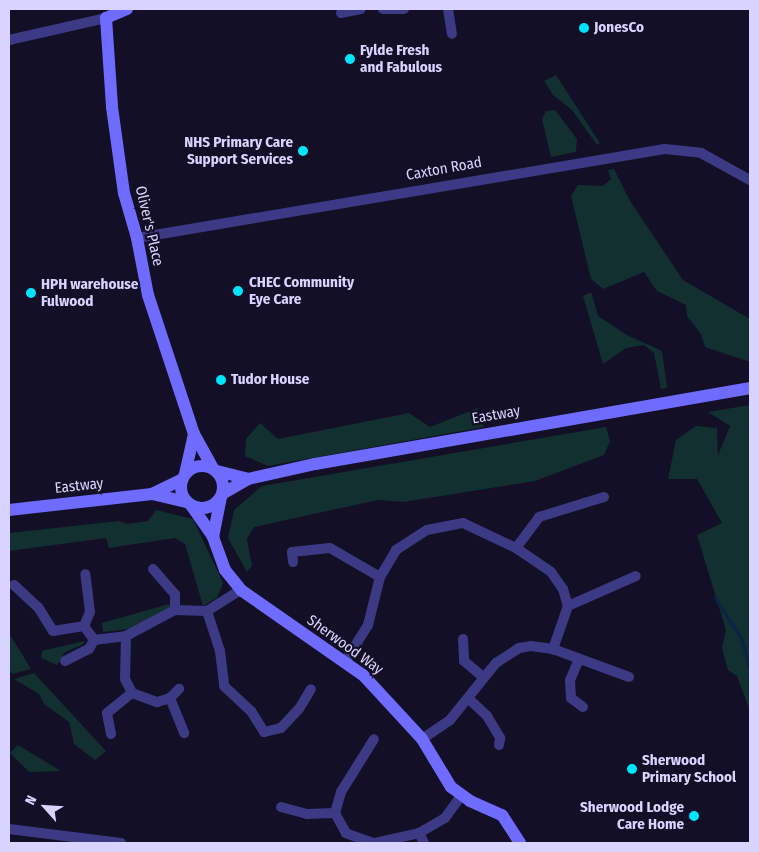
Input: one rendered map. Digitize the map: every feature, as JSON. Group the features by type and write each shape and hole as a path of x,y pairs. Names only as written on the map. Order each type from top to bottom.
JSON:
{"street":[{"path":"9,40 106,18 127,9"},
{"path":"341,13 361,9"},
{"path":"383,9 404,9"},
{"path":"448,9 452,34"},
{"name":"Oliver's Place","path":"106,18 117,149 124,194 137,238 148,295 194,434 215,470"},
{"name":"Caxton Road","path":"137,238 665,148 701,153 750,180"},
{"name":"Eastway","path":"222,495 248,479 503,430 750,388"},
{"path":"194,434 181,491 189,503 204,508 222,495"},
{"path":"184,477 201,466 215,470 223,481 213,537"},
{"name":"Eastway","path":"215,470 248,479"},
{"name":"Eastway","path":"152,494 184,477"},
{"name":"Eastway","path":"9,510 152,494 189,503"},
{"path":"516,548 539,517 604,497"},
{"name":"Sherwood Way","path":"189,503 213,537 225,570 241,590 345,662 388,698 422,739 443,775 460,796 502,815 520,843"},
{"path":"345,662 368,625 380,577 396,550 427,530 463,523 516,548 551,572 563,589 568,606 553,649"},
{"path":"293,562 292,552 330,548 380,577"},
{"path":"152,569 175,594 175,610"},
{"path":"84,626 90,612 85,574"},
{"path":"568,606 636,576"},
{"path":"14,585 38,607 53,631 84,626"},
{"path":"94,640 126,636 175,610 207,611 241,590"},
{"path":"207,611 220,651 224,686 250,711 264,732 281,728 299,709 311,689"},
{"path":"84,626 94,640"},
{"path":"126,636 125,679 132,693 157,702 170,698 179,689"},
{"path":"463,639 464,661 483,677"},
{"path":"65,661 89,649 94,640"},
{"path":"422,739 450,720 470,699 483,677 508,653 520,648 531,646 553,649 629,677"},
{"path":"579,659 570,680 571,698 583,707"},
{"path":"111,734 107,712 132,693"},
{"path":"170,698 184,732"},
{"path":"470,699 487,716 500,738 499,746"},
{"path":"374,739 341,792 335,813 346,833 374,843 419,833 445,818 460,796"},
{"path":"280,807 306,814 335,813"},
{"path":"9,829 121,843"},
{"path":"419,833 424,843"}],"green space":[{"path":"556,75 600,143 597,145 572,110 553,95 544,81"},
{"path":"555,110 577,139 576,152 551,157 542,119 546,111"},
{"path":"614,169 630,201 683,280 750,319 750,362 705,347 701,334 687,316 686,305 657,291 644,272 603,289 591,279 571,196 578,185 603,186 611,179 608,170"},
{"path":"591,292 598,316 627,335 662,351 667,388 661,389 654,353 644,345 626,348 603,364 583,296"},
{"path":"750,405 750,711 737,676 728,670 722,648 726,630 697,535 722,523 697,479 668,479 676,440 696,426 717,428 718,455 730,426 708,412"},
{"path":"478,408 484,427 268,466 245,456 246,439 260,423 278,439 409,413 430,427"},
{"path":"606,427 610,441 604,455 535,481 403,502 378,500 254,527 247,539 252,566 247,572 228,538 234,510 262,486"},
{"path":"156,510 193,519 223,583 217,598 203,606 185,544 175,538 109,548 106,538 9,551 9,533 119,521 127,524 148,521"},
{"path":"169,604 170,608 129,629 103,632 102,623"},
{"path":"9,633 31,669 12,674 9,670"},
{"path":"84,641 84,644 65,652 57,665 41,658 42,651"},
{"path":"34,673 106,751 95,760 74,744 69,722 44,704 39,694 14,679"},
{"path":"18,745 61,771 29,772 10,753"}],"waterway":[{"path":"715,597 742,639 750,668"}],"place":[{"name":"JonesCo","path":"584,28"},
{"name":"Fylde Fresh and Fabulous","path":"350,59"},
{"name":"NHS Primary Care Support Services","path":"303,151"},
{"name":"CHEC Community Eye Care","path":"238,291"},
{"name":"HPH warehouse Fulwood","path":"31,293"},
{"name":"Tudor House","path":"221,380"},
{"name":"Sherwood Primary School","path":"632,769"},
{"name":"Sherwood Lodge Care Home","path":"694,816"}]}
